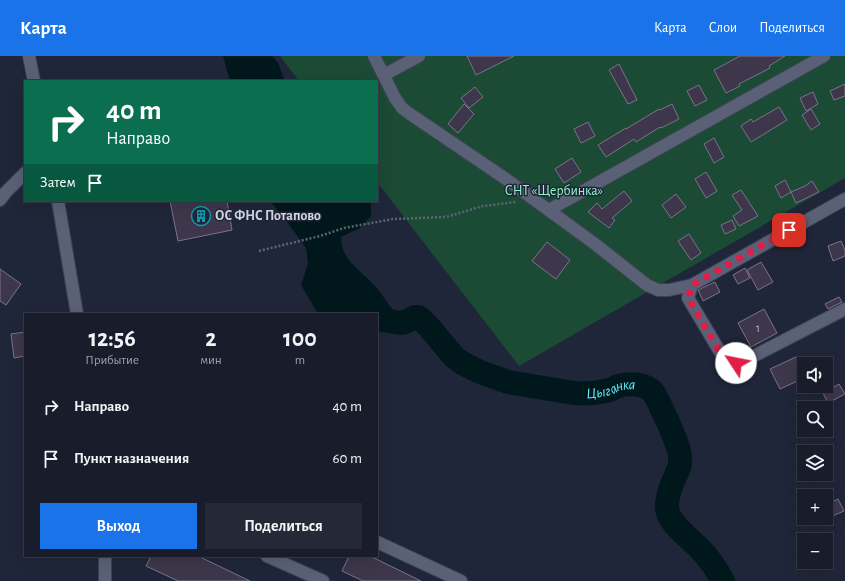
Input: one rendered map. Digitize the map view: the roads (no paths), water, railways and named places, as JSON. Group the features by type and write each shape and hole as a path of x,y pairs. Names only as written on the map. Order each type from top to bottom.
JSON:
{"street":[{"path":"29,56 34,80"},
{"path":"374,56 395,98 406,111 506,179 595,244 647,285 658,290 669,290 692,285 845,199"},
{"path":"384,75 419,56"},
{"path":"549,210 824,56"},
{"path":"0,200 24,174"},
{"path":"58,202 77,313"},
{"path":"692,285 688,298 723,357 736,363 752,357 845,309"},
{"path":"378,542 461,581"},
{"path":"105,557 105,581"},
{"path":"269,557 323,581"}],"waterway":[{"name":"Цыганка","path":"378,319 401,323 418,317 429,327 454,357 462,363 480,372 508,382 574,393 601,392 627,384 637,384 650,389 668,422 680,453 680,466 670,488 667,501 669,515 676,526 707,556 723,581"}],"place":[{"name":"ОС ФНС Потапово","path":"201,216"}],"park label":[{"name":"СНТ «Щербинка»","path":"554,191"}]}
